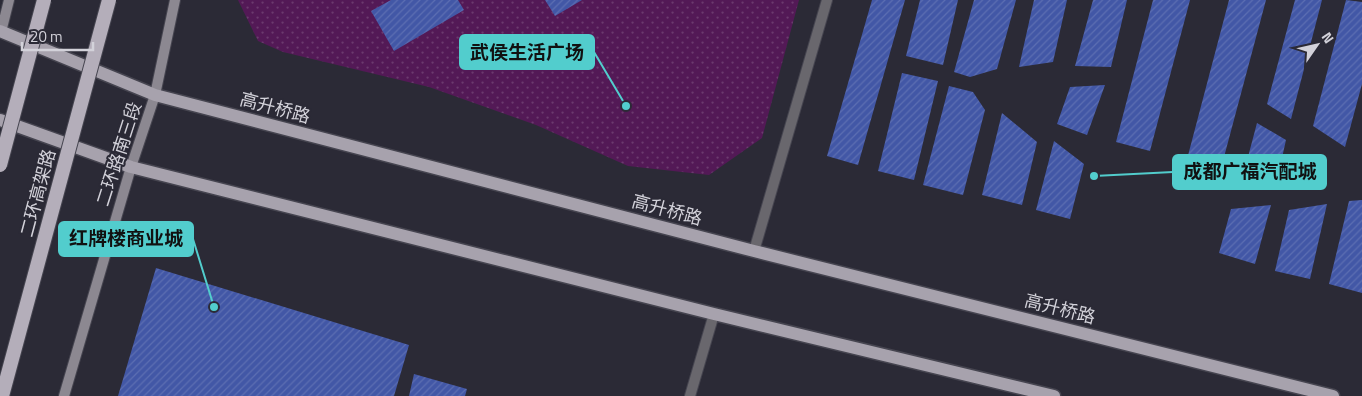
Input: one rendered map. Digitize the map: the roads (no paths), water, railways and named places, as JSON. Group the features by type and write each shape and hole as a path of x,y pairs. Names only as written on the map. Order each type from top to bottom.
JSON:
{"highway":[{"path":"0,165 44,0"},
{"name":"二环高架路","path":"2,396 109,0"}],"main road":[{"path":"0,33 9,0"},
{"name":"二环路南三段","path":"64,396 131,167 155,95 175,0"},
{"name":"高升桥路","path":"0,33 155,95 754,251 1333,396"},
{"path":"0,120 131,167 714,314 1054,396"}],"street":[{"path":"754,251 827,0"},
{"path":"690,396 714,314"}],"place":[{"name":"武侯生活广场","path":"626,106"},
{"name":"成都广福汽配城","path":"1094,176"},
{"name":"红牌楼商业城","path":"214,307"}]}
